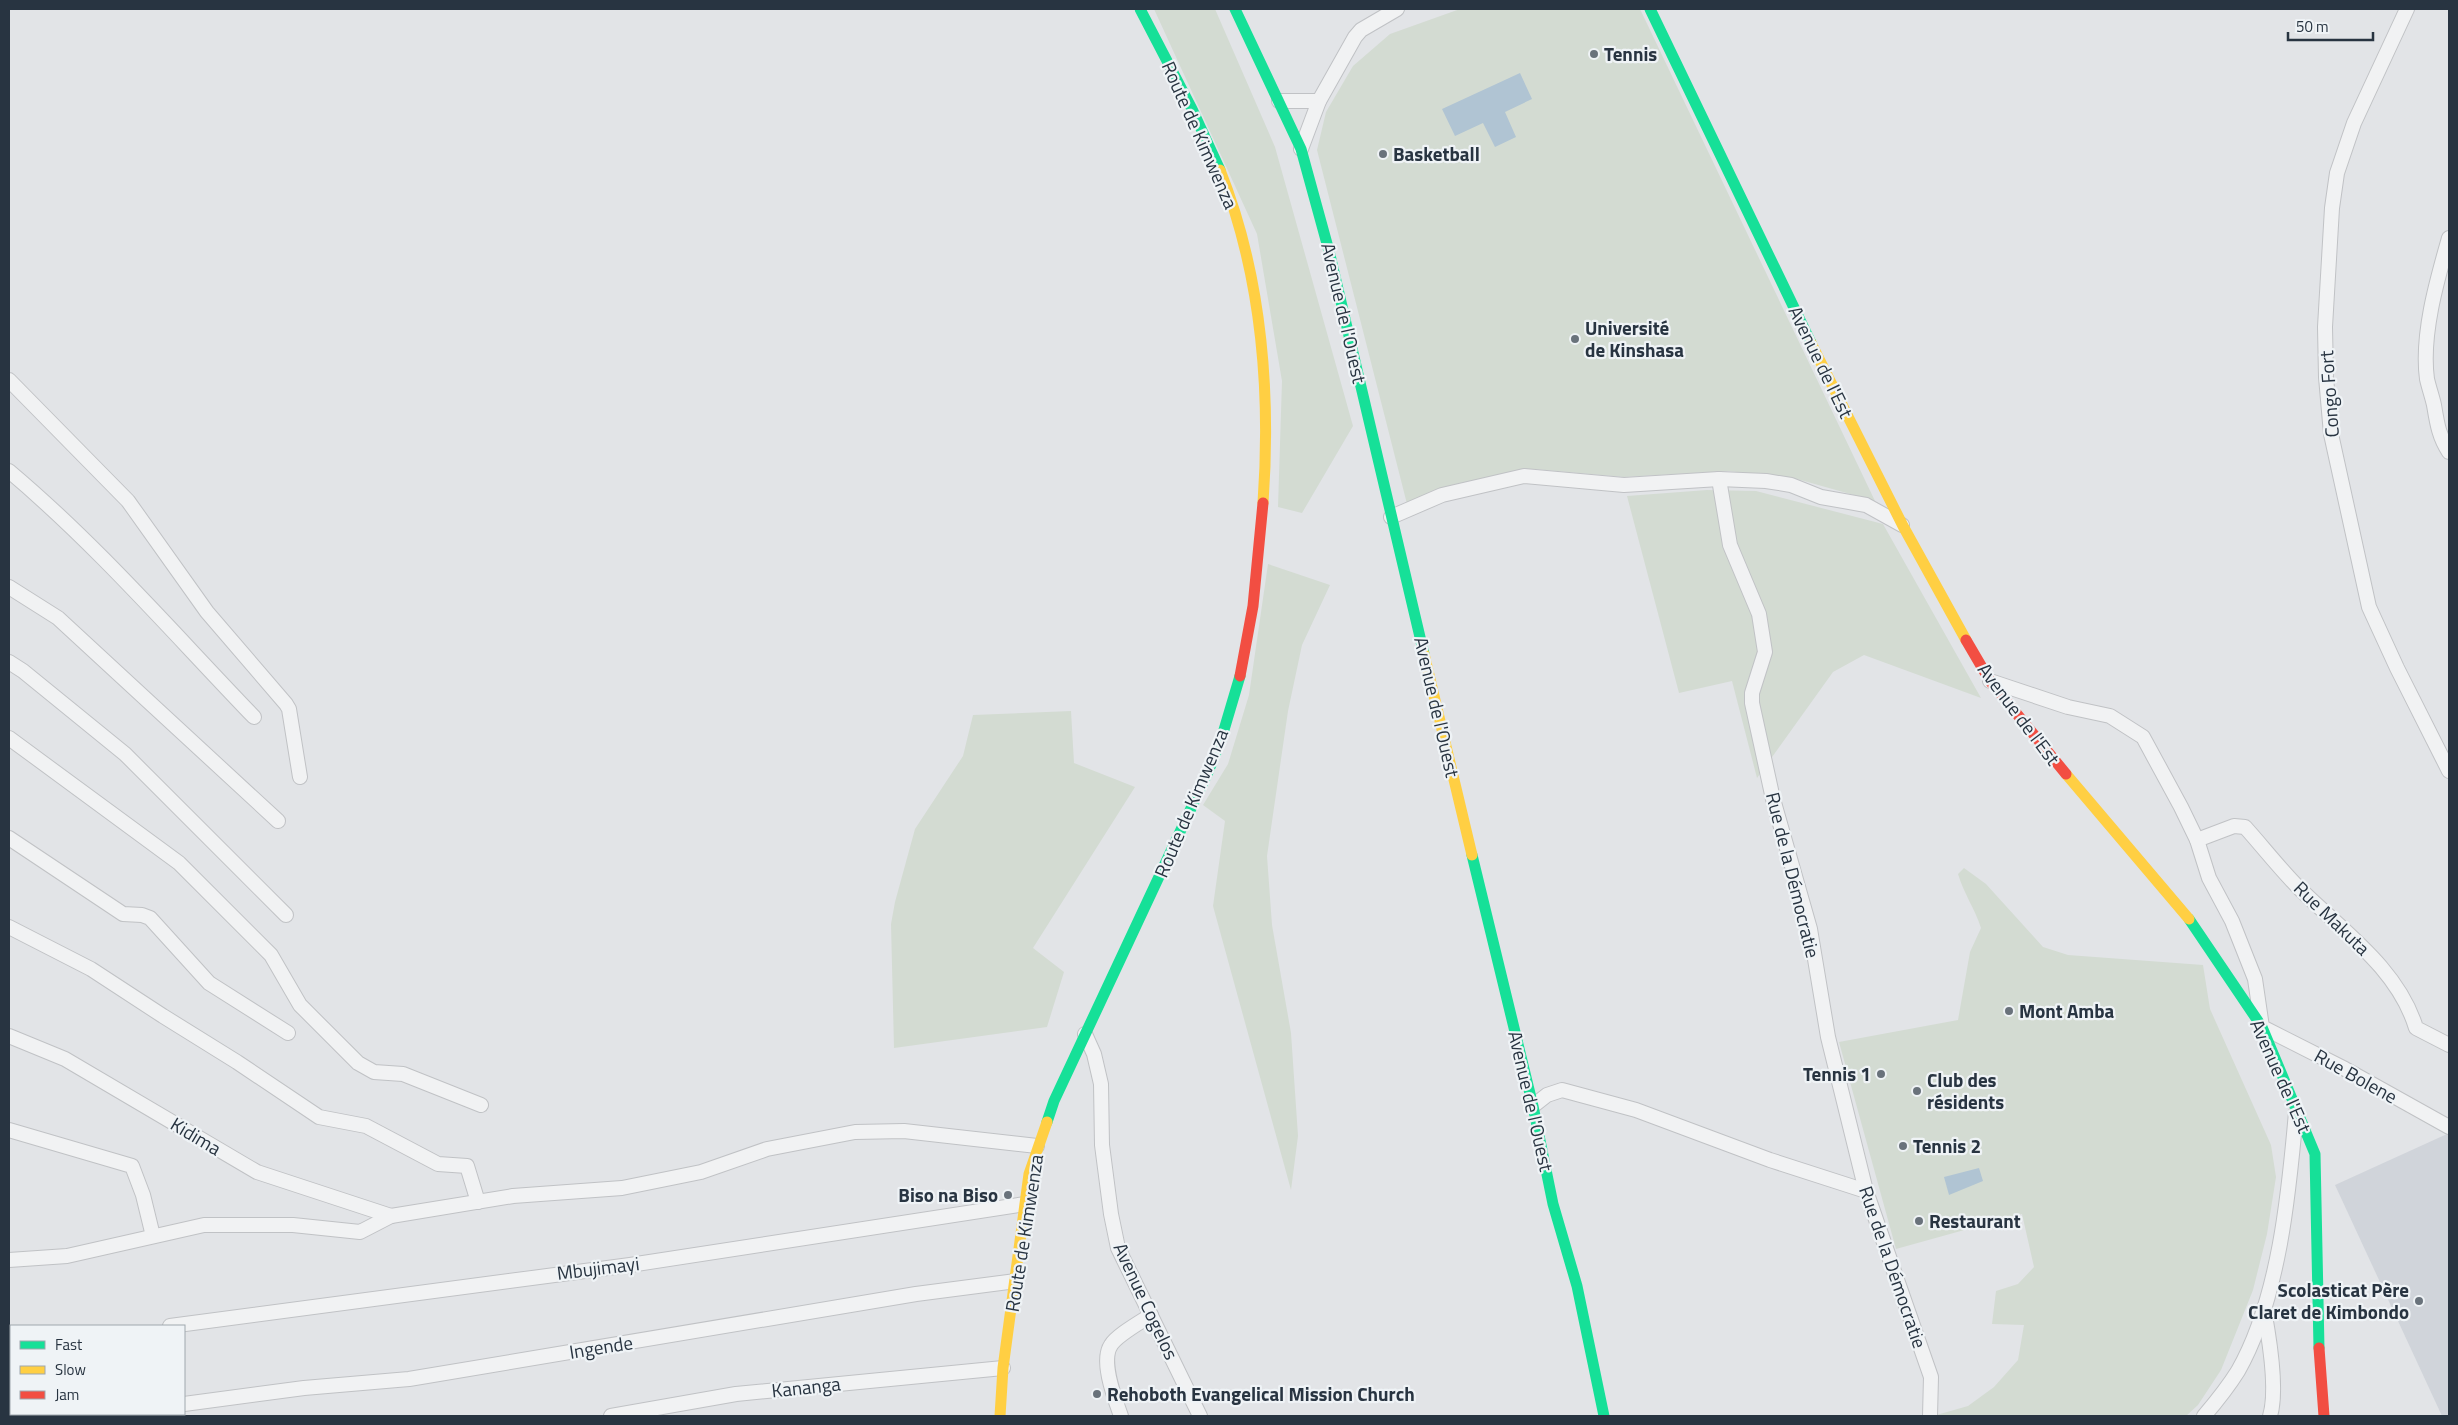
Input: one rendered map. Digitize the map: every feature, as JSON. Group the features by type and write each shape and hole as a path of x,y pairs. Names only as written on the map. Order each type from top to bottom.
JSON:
{"street":[{"name":"Route de Kimwenza","path":"1000,1416 1003,1368 1016,1281 1028,1174 1054,1101 1192,802 1204,781 1225,727 1237,688 1259,567 1266,477 1268,406 1260,317 1254,286 1236,213 1196,118 1140,9"},
{"name":"Avenue de l'Ouest","path":"1235,9 1300,149 1329,251 1533,1106 1553,1204 1577,1286 1604,1416"},
{"path":"1300,149 1319,101 1355,37 1361,30 1397,9"},
{"name":"Avenue de l'Est","path":"1650,9 1822,365 1903,526 1958,629 1990,681 2074,784 2180,906 2262,1026 2297,1108 2316,1160 2319,1347 2324,1416"},
{"name":"Congo Fort","path":"2407,9 2354,123 2337,173 2332,208 2325,327 2326,377 2331,434 2369,607 2449,771"},
{"path":"1279,101 1319,101"},
{"path":"2449,238 2438,274 2426,364 2440,438 2449,452"},
{"path":"9,380 132,506 207,612 286,704 289,709 300,777"},
{"path":"9,471 45,501 82,538 254,717"},
{"path":"1391,517 1442,495 1524,476 1624,485 1719,478 1766,481 1791,485 1820,497 1866,505 1903,526"},
{"name":"Rue de la Démocratie","path":"1719,478 1730,545 1759,614 1764,652 1752,693 1752,703 1773,798 1810,929 1828,1037 1866,1191 1930,1377 1930,1416"},
{"path":"9,587 58,618 278,821"},
{"path":"9,662 23,671 125,754 286,915"},
{"path":"1990,681 2068,707 2110,716 2143,737 2181,806 2196,840 2209,878 2232,921 2255,979 2262,1026"},
{"path":"9,738 179,863 270,955 300,1006 358,1062 374,1072 403,1074 481,1105"},
{"name":"Rue Makuta","path":"2196,840 2234,826 2245,827 2297,886 2378,962 2398,992 2416,1028 2449,1045"},
{"path":"9,838 123,914 142,915 150,918 213,986 288,1034"},
{"path":"9,927 91,968 319,1117 366,1126 438,1164 467,1166 478,1202"},
{"name":"Rue Bolene","path":"2262,1026 2345,1069 2449,1127"},
{"name":"Avenue Cogelos","path":"1085,1034 1094,1054 1101,1084 1102,1145 1111,1214 1118,1248 1200,1416"},
{"name":"Kidima","path":"9,1036 65,1059 257,1172 391,1216"},
{"path":"1533,1106 1547,1094 1562,1090 1636,1110 1770,1160 1866,1191"},
{"path":"2204,1416 2238,1371 2264,1309 2287,1207 2297,1108"},
{"path":"9,1130 132,1166 143,1195 153,1236"},
{"path":"9,1260 64,1256 204,1225 229,1223 294,1225 360,1232 391,1216 513,1196 622,1188 701,1172 767,1149 855,1132 904,1131 1037,1146"},
{"name":"Mbujimayi","path":"178,1325 630,1265 1025,1204"},
{"name":"Ingende","path":"185,1404 304,1388 409,1379 907,1296 1016,1281"},
{"path":"2264,1309 2270,1346 2272,1403 2270,1416"},
{"path":"1121,1416 1106,1356 1111,1344 1151,1315"},
{"name":"Kananga","path":"611,1416 736,1394 1003,1368"}],"shaded area":[{"path":"1154,9 1215,9 1275,147 1353,426 1302,513 1278,507 1282,381 1257,234"},
{"name":"Université de Kinshasa","path":"1460,9 1640,9 1875,501 1797,479 1729,471 1624,477 1534,469 1491,478 1407,504 1317,150 1326,112 1353,66 1390,34"},
{"path":"1707,490 1756,491 1883,524 1981,698 1864,655 1833,672 1757,778 1732,681 1679,693 1627,496"},
{"path":"1268,564 1330,585 1302,645 1288,711 1267,856 1272,925 1291,1033 1298,1136 1291,1190 1213,906 1225,821 1203,805 1228,764 1249,695"},
{"path":"1071,711 1074,763 1135,787 1033,948 1064,972 1047,1027 894,1048 891,924 895,902 915,829 963,756 973,715"},
{"path":"1964,868 1986,884 2043,947 2068,955 2203,965 2210,1009 2271,1145 2276,1177 2267,1234 2253,1290 2221,1370 2198,1405 2186,1416 1933,1416 1968,1406 1994,1387 2018,1360 2024,1325 1992,1324 1996,1291 2018,1284 2034,1267 2022,1214 1896,1249 1839,1042 1958,1020 1970,952 1981,928 1958,874"},
{"name":"Scolasticat Père Claret de Kimbondo","path":"2447,1134 2449,1135 2449,1416 2442,1416 2335,1185"}],"water":[{"path":"1520,73 1532,99 1505,112 1516,137 1495,147 1483,123 1455,136 1442,109"},
{"path":"1979,1168 1983,1181 1949,1195 1944,1177"}],"traffic: fast":[{"path":"1140,9 1192,109 1220,170"},
{"path":"1235,9 1301,149 1329,251 1424,654"},
{"path":"1650,9 1811,343"},
{"path":"1047,1122 1054,1101 1208,772 1221,740 1240,676"},
{"path":"1472,855 1533,1106 1553,1204 1577,1286 1604,1416"},
{"path":"2189,919 2262,1027 2315,1154 2319,1348"}],"traffic: slow":[{"path":"1220,170 1246,251 1260,334 1266,418 1263,503"},
{"path":"1811,343 1903,526 1966,640"},
{"path":"1424,654 1472,855"},
{"path":"2066,774 2189,919"},
{"path":"1000,1416 1003,1368 1029,1174 1047,1122"}],"traffic: jam":[{"path":"1240,676 1253,606 1263,503"},
{"path":"1966,640 1990,681 2066,774"},
{"path":"2319,1348 2324,1416"}],"place":[{"name":"Tennis","path":"1594,54"},
{"name":"Basketball","path":"1383,154"},
{"name":"Université de Kinshasa","path":"1575,339"},
{"name":"Mont Amba","path":"2009,1011"},
{"name":"Tennis 1","path":"1881,1074"},
{"name":"Club des résidents","path":"1917,1091"},
{"name":"Tennis 2","path":"1903,1146"},
{"name":"Biso na Biso","path":"1008,1195"},
{"name":"Restaurant","path":"1919,1221"},
{"name":"Scolasticat Père Claret de Kimbondo","path":"2419,1301"},
{"name":"Rehoboth Evangelical Mission Church","path":"1097,1394"}]}
